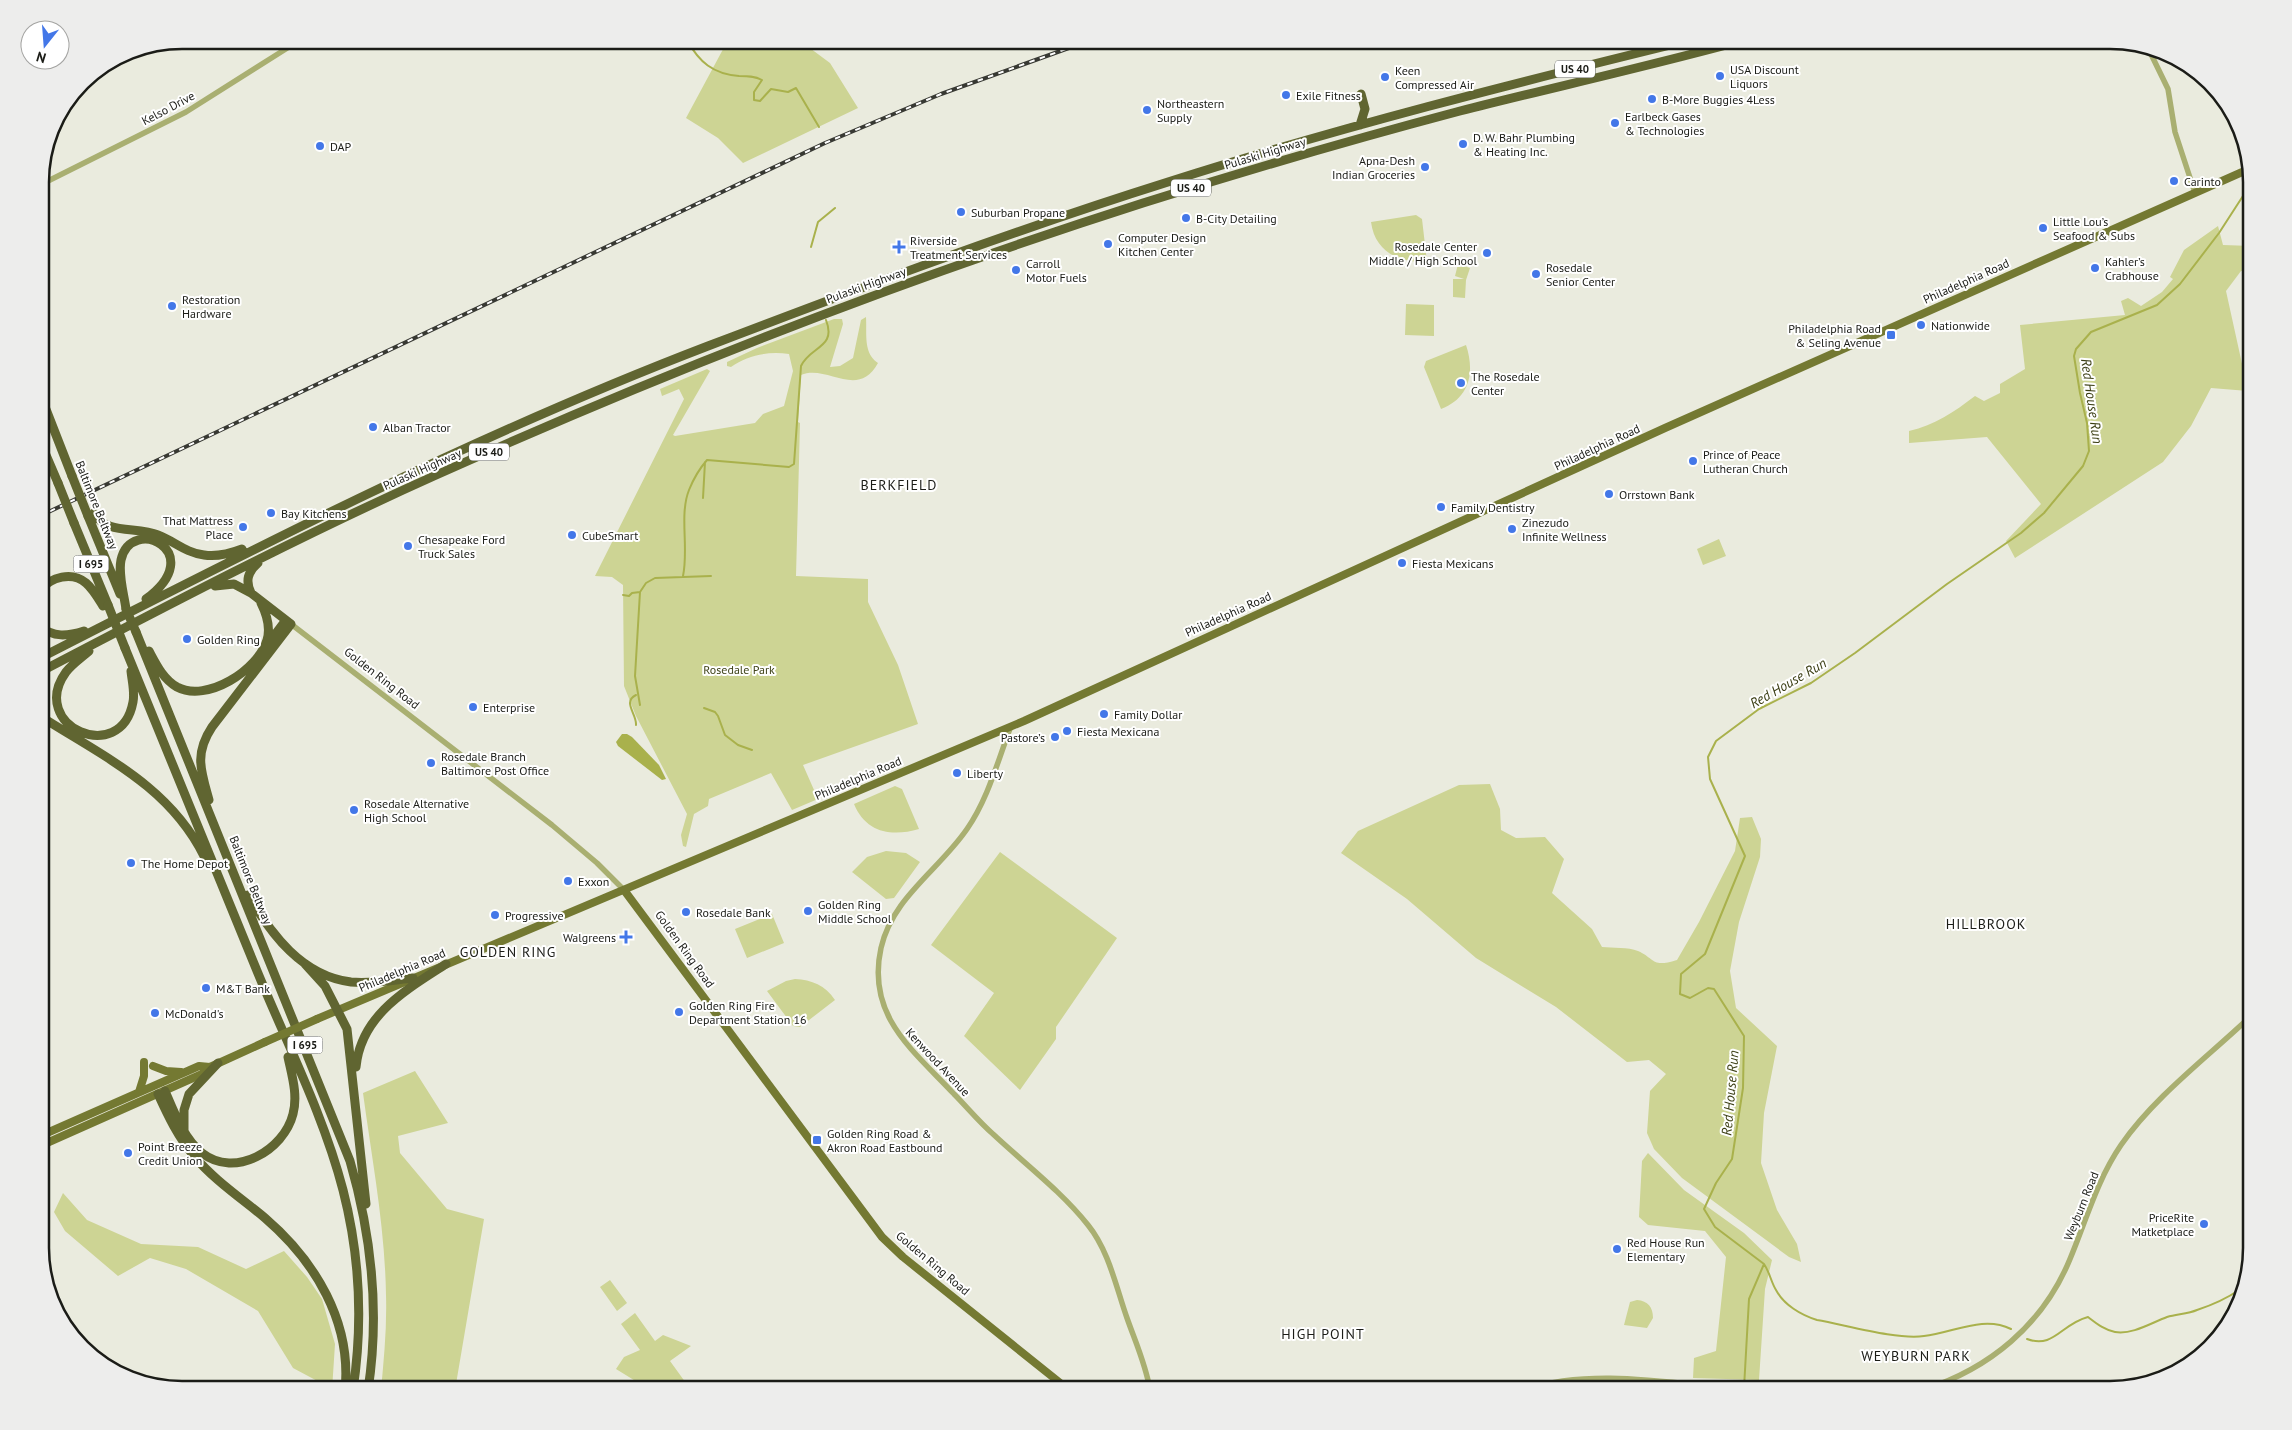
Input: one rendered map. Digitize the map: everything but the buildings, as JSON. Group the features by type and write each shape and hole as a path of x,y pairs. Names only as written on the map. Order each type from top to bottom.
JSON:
{"highway":[{"name":"Pulaski Highway","path":"49,654 101,627 125,612 426,466 530,420 706,347 820,303 948,256 1127,195 1360,125 1654,49"},
{"name":"Pulaski Highway","path":"49,667 266,556 432,477 595,406 813,318 982,257 1138,204 1338,144 1708,49"},
{"path":"1360,125 1364,109 1361,94"},
{"name":"Baltimore Beltway","path":"49,417 123,596 125,612 139,637 340,1134 355,1176 366,1220 373,1268 372,1357 369,1381"},
{"name":"I 695","path":"49,462 105,605 127,652 329,1148 343,1189 352,1229 357,1268 358,1350 354,1381"},
{"path":"91,515 105,525 156,534 185,550 204,555 216,556 230,553 271,540"},
{"path":"123,596 121,561 128,547 133,542 144,539 160,542 171,561 168,577 159,589 125,612"},
{"path":"251,593 247,585 248,575 251,569 266,556"},
{"path":"49,582 62,576 79,579 91,588 105,605"},
{"name":"Golden Ring Road","path":"195,592 227,583 234,584 251,593 288,622"},
{"path":"259,600 265,611 269,626 264,649"},
{"path":"139,637 166,678 178,687 190,692 208,690 225,683 248,666 288,622"},
{"path":"220,838 200,761 201,748 212,727 288,622"},
{"path":"49,632 59,635 75,634 101,627"},
{"path":"105,638 72,665 59,686 57,704 62,716 72,728 83,734 102,735 110,733 123,723 132,707 134,693 127,652"},
{"path":"49,657 66,645"},
{"path":"49,722 147,784 168,803 194,835 237,922"},
{"path":"234,873 269,928 325,986 339,1009 347,1028 365,1182 366,1220"},
{"path":"305,964 327,976 352,982 413,978"},
{"path":"353,1088 356,1063 362,1043 379,1013 397,996 446,964"},
{"path":"159,1088 184,1130 203,1154 225,1162 254,1158 276,1144 289,1126 295,1102 294,1082 282,1033"},
{"path":"184,1130 184,1110 189,1094 214,1065"},
{"path":"159,1088 176,1132 195,1157 282,1233 312,1269 328,1299 339,1330 346,1364 345,1381"}],"main road":[{"name":"Philadelphia Road","path":"49,1132 140,1092 202,1074 214,1065 339,1009 1011,726 1834,352 2242,171"},
{"name":"Golden Ring Road","path":"624,890 882,1237 915,1267 1058,1381"},
{"path":"140,1092 144,1076 144,1062"},
{"name":"Philadelphia Road","path":"49,1142 159,1088 183,1072 199,1066 214,1065"},
{"path":"153,1066 166,1071 183,1072"}],"street":[{"name":"Kelso Drive","path":"49,180 186,112 286,49"},
{"path":"2152,56 2168,89 2175,132 2195,192"},
{"name":"Golden Ring Road","path":"288,622 552,826 597,863 624,890"},
{"name":"Kenwood Avenue","path":"1011,726 991,780 972,821 958,841 903,902 892,919 881,948 879,982 892,1023 909,1050 994,1135 1062,1198 1094,1232 1110,1267 1147,1381"},
{"name":"Weyburn Road","path":"1950,1381 1980,1366 2010,1343 2034,1319 2063,1276 2100,1181 2124,1141 2151,1109 2243,1023"},
{"path":"1561,1381 1593,1377 1641,1381"}],"green space":[{"path":"723,49 811,49 830,63 858,108 743,163 718,138 686,118"},
{"path":"1416,215 1422,219 1427,262 1407,260 1390,254 1383,248 1373,232 1371,222"},
{"path":"2218,226 2223,245 2243,246 2243,271 2241,271 2226,291 2243,368 2243,391 2211,388 2191,426 2163,462 2015,558 2006,541 2041,504 1987,437 1909,443 1909,431 1944,417 1975,396 1984,401 2000,393 2000,384 2025,369 2020,325 2125,315 2121,301 2128,298 2141,306 2162,292 2173,279 2170,277 2184,250"},
{"path":"1458,264 1470,268 1466,280 1465,298 1453,297 1453,279 1464,279 1455,276"},
{"path":"1406,304 1434,305 1434,336 1405,335"},
{"name":"Rosedale Park","path":"866,317 868,349 873,359 878,363 870,374 861,379 852,380 811,373 801,375 798,422 800,423 796,576 868,579 868,602 898,665 918,724 803,765 818,799 792,810 771,773 709,799 708,806 694,814 686,847 683,846 681,835 687,814 636,716 624,686 623,585 612,577 595,576 684,399 679,389 662,396 660,389 707,369 710,371 673,435 675,436 755,423 763,414 784,406 793,371 789,354 773,353 758,355 744,359 731,367 727,366 727,362 757,348 834,319 842,319 843,324 830,367 840,366 853,358 861,320"},
{"path":"1466,345 1470,365 1468,383 1458,398 1441,409 1424,367 1426,361"},
{"path":"1719,539 1726,556 1703,565 1697,549"},
{"path":"1490,784 1500,809 1501,830 1516,838 1545,837 1564,859 1552,893 1592,929 1602,947 1625,948 1638,951 1658,963 1677,960 1699,922 1735,851 1740,818 1752,817 1761,839 1760,857 1739,922 1730,971 1736,1008 1777,1046 1764,1113 1761,1163 1777,1210 1797,1244 1801,1262 1789,1257 1682,1178 1654,1149 1647,1133 1650,1091 1666,1074 1649,1060 1627,1062 1556,1007 1476,958 1407,899 1341,853 1358,831 1459,785"},
{"path":"895,786 902,789 919,829 899,833 881,830 873,827 859,814 854,804"},
{"path":"886,851 906,853 920,862 894,898 886,899 852,872 867,857"},
{"path":"1000,852 1117,938 1056,1027 1056,1039 1020,1090 964,1036 994,993 931,945"},
{"path":"772,914 784,943 747,958 735,929"},
{"path":"795,979 818,984 835,1000 800,1027 793,1026 767,991 786,981"},
{"path":"415,1071 448,1123 398,1136 400,1153 447,1209 484,1219 457,1381 382,1381 386,1319 385,1270 378,1194 363,1093"},
{"path":"1648,1153 1684,1190 1744,1233 1772,1260 1765,1289 1759,1380 1693,1378 1694,1358 1716,1351 1726,1257 1705,1231 1648,1225 1639,1217 1642,1161"},
{"path":"63,1193 87,1220 141,1244 198,1247 246,1269 284,1251 307,1277 322,1299 335,1344 333,1381 317,1381 293,1368 258,1311 186,1269 150,1258 118,1276 65,1231 54,1212"},
{"path":"610,1280 627,1303 617,1311 600,1287"},
{"path":"1637,1300 1647,1303 1652,1311 1653,1318 1647,1328 1624,1325 1630,1302"},
{"path":"635,1313 655,1341 663,1335 691,1346 670,1361 684,1381 635,1381 616,1369 624,1357 640,1350 621,1324"}],"shaded area":[{"path":"622,734 632,737 659,765 666,779 662,780 618,746 616,742"}],"waterway":[{"path":"693,49 702,61 714,70 730,75 751,76 762,80 754,92 754,100 760,101 771,89 788,92 796,88 819,127"},
{"name":"Red House Run","path":"1744,1381 1749,1299 1764,1264 1715,1227 1704,1209 1716,1183 1732,1159 1743,1088 1744,1036 1714,989 1708,988 1690,998 1680,994 1681,974 1705,954 1745,856 1710,779 1708,757 1716,741 1759,709 1811,683 1855,653 1947,584 2021,533 2044,513 2083,466 2089,451 2087,423 2074,356 2076,349 2091,332 2157,305 2180,284 2219,233 2243,196"},
{"path":"811,247 818,222 835,208"},
{"path":"683,576 685,565 684,521 686,500 695,478 707,460 789,467 794,464 801,366 805,359 825,342 828,336 826,320"},
{"path":"703,498 705,462"},
{"path":"640,705 635,676 640,592 646,583 655,578 711,576"},
{"path":"623,595 629,596 632,593 640,592"},
{"path":"636,695 630,701 630,705 636,725"},
{"path":"704,708 715,712 725,735 738,745 752,750"},
{"path":"1764,1264 1774,1287 1788,1305 1817,1320 1886,1334 1913,1337 1979,1324 2000,1325 2011,1329"},
{"path":"2027,1339 2044,1341 2079,1320 2088,1317 2107,1330 2128,1332 2167,1317 2208,1306 2236,1292"}],"railway":[{"path":"49,512 825,143 941,94 1066,49"}],"place":[{"name":"USA Discount Liquors","path":"1720,76"},
{"name":"Keen Compressed Air","path":"1385,77"},
{"name":"Exile Fitness","path":"1286,95"},
{"name":"B-More Buggies 4Less","path":"1652,99"},
{"name":"Northeastern Supply","path":"1147,110"},
{"name":"Earlbeck Gases & Technologies","path":"1615,123"},
{"name":"D. W. Bahr Plumbing & Heating Inc.","path":"1463,144"},
{"name":"DAP","path":"320,146"},
{"name":"Apna-Desh Indian Groceries","path":"1425,167"},
{"name":"Carinto","path":"2174,181"},
{"name":"Suburban Propane","path":"961,212"},
{"name":"B-City Detailing","path":"1186,218"},
{"name":"Little Lou’s Seafood & Subs","path":"2043,228"},
{"name":"Computer Design Kitchen Center","path":"1108,244"},
{"name":"Riverside Treatment Services","path":"899,247"},
{"name":"Rosedale Center Middle / High School","path":"1487,253"},
{"name":"Kahler’s Crabhouse","path":"2095,268"},
{"name":"Carroll Motor Fuels","path":"1016,270"},
{"name":"Rosedale Senior Center","path":"1536,274"},
{"name":"Restoration Hardware","path":"172,306"},
{"name":"Nationwide","path":"1921,325"},
{"name":"Philadelphia Road & Seling Avenue","path":"1891,335"},
{"name":"The Rosedale Center","path":"1461,383"},
{"name":"Alban Tractor","path":"373,427"},
{"name":"Prince of Peace Lutheran Church","path":"1693,461"},
{"name":"Orrstown Bank","path":"1609,494"},
{"name":"Family Dentistry","path":"1441,507"},
{"name":"Bay Kitchens","path":"271,513"},
{"name":"That Mattress Place","path":"243,527"},
{"name":"Zinezudo Infinite Wellness","path":"1512,529"},
{"name":"CubeSmart","path":"572,535"},
{"name":"Chesapeake Ford Truck Sales","path":"408,546"},
{"name":"Fiesta Mexicans","path":"1402,563"},
{"name":"Golden Ring","path":"187,639"},
{"name":"Enterprise","path":"473,707"},
{"name":"Family Dollar","path":"1104,714"},
{"name":"Fiesta Mexicana","path":"1067,731"},
{"name":"Pastore’s","path":"1055,737"},
{"name":"Rosedale Branch Baltimore Post Office","path":"431,763"},
{"name":"Liberty","path":"957,773"},
{"name":"Rosedale Alternative High School","path":"354,810"},
{"name":"The Home Depot","path":"131,863"},
{"name":"Exxon","path":"568,881"},
{"name":"Golden Ring Middle School","path":"808,911"},
{"name":"Rosedale Bank","path":"686,912"},
{"name":"Progressive","path":"495,915"},
{"name":"Walgreens","path":"626,937"},
{"name":"M&T Bank","path":"206,988"},
{"name":"Golden Ring Fire Department Station 16","path":"679,1012"},
{"name":"McDonald's","path":"155,1013"},
{"name":"Golden Ring Road & Akron Road Eastbound","path":"817,1140"},
{"name":"Point Breeze Credit Union","path":"128,1153"},
{"name":"PriceRite Matketplace","path":"2204,1224"},
{"name":"Red House Run Elementary","path":"1617,1249"}],"district":[{"name":"BERKFIELD","path":"899,485"},
{"name":"HILLBROOK","path":"1986,924"},
{"name":"GOLDEN RING","path":"508,952"},
{"name":"HIGH POINT","path":"1323,1334"},
{"name":"WEYBURN PARK","path":"1916,1356"}]}
